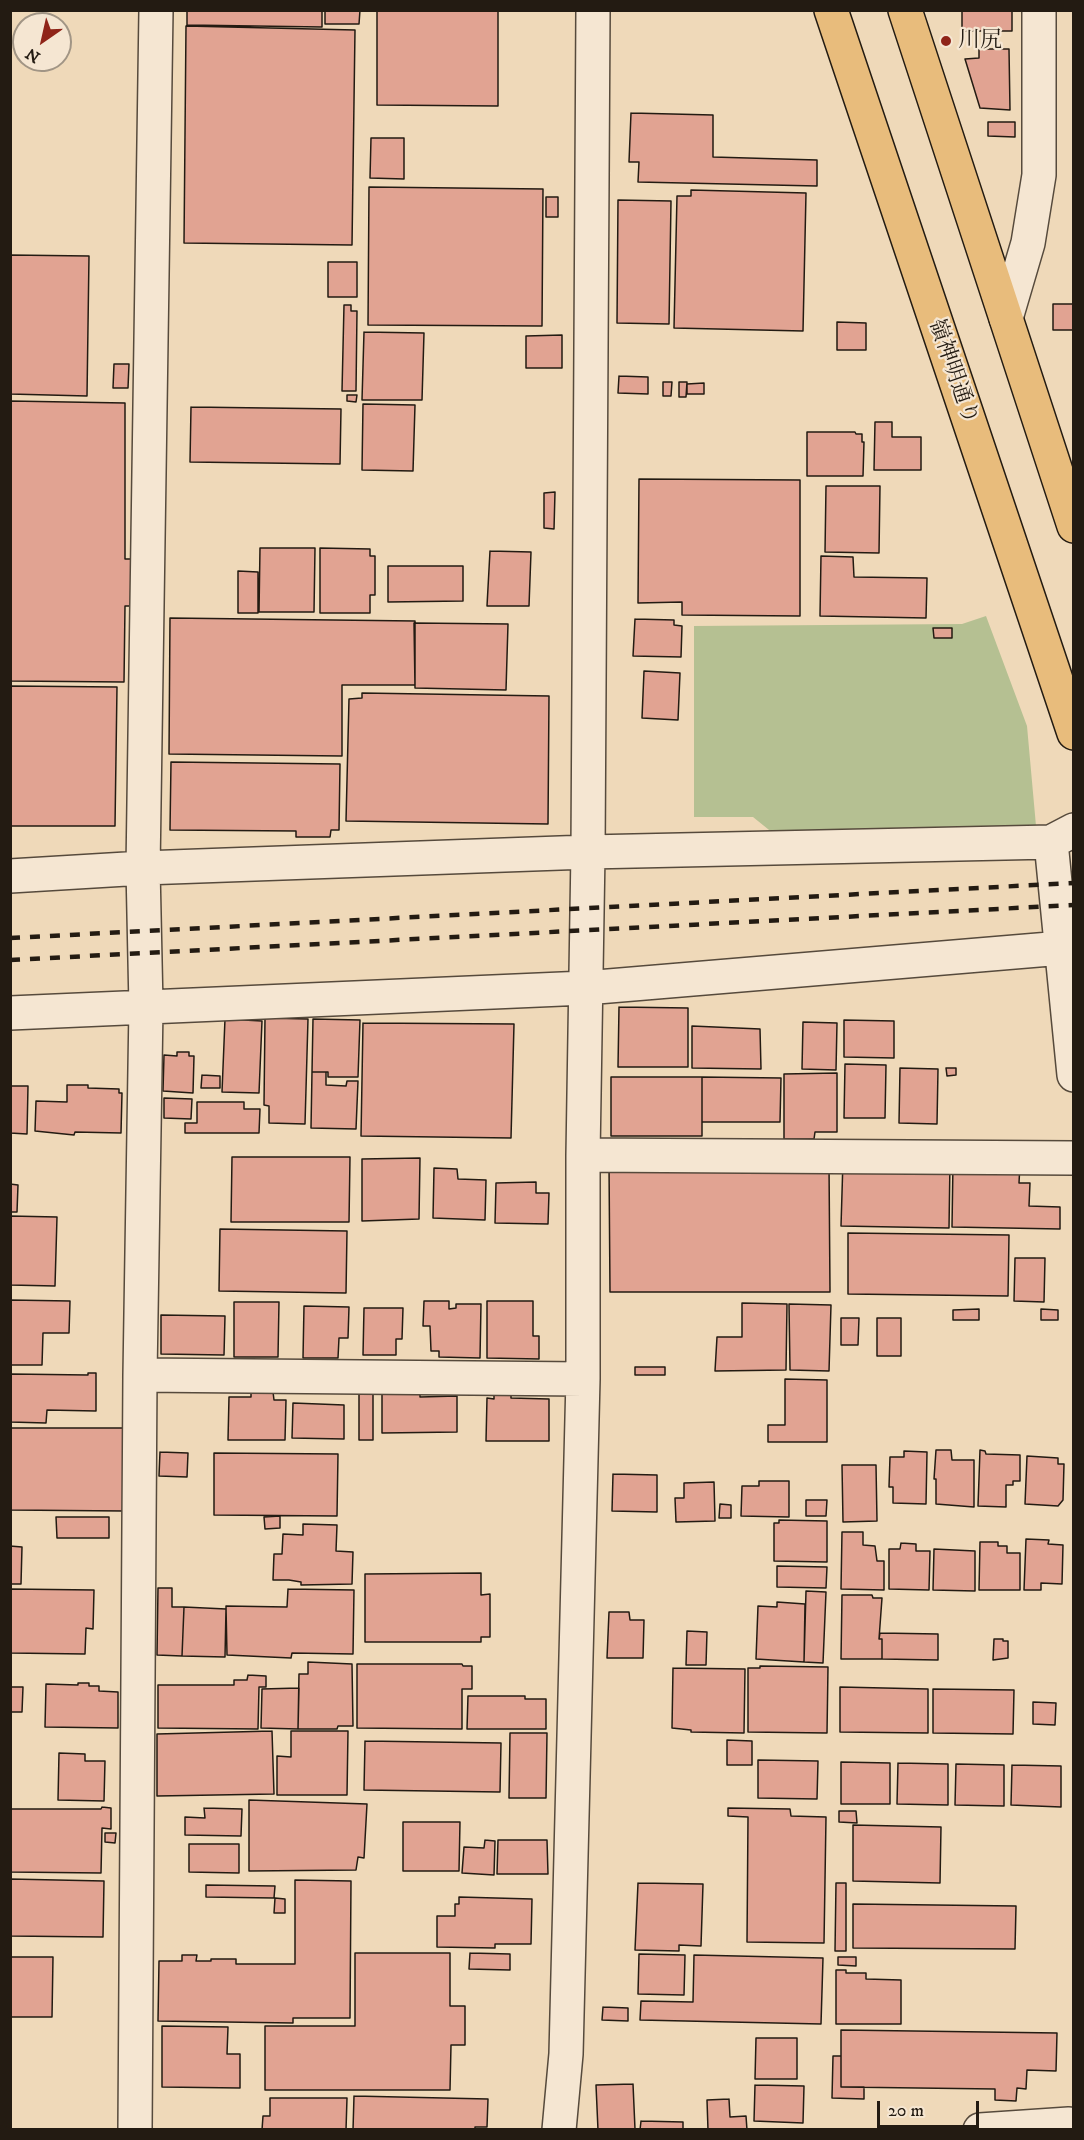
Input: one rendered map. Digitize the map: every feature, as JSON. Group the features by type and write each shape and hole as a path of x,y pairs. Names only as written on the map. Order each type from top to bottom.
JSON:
{"main road":[{"name":"嶺神明通り","path":"831,10 1074,733"},
{"path":"905,10 1074,526"}],"street":[{"path":"135,2130 140,1375 146,1007 143,868 156,10"},
{"path":"559,2130 566,2054 583,1379 593,10"},
{"path":"1005,318 1028,243 1039,175 1039,10"},
{"path":"10,876 143,868 1062,836 1074,1075"},
{"path":"10,1013 585,988 1067,948"},
{"path":"583,1155 1074,1158"},
{"path":"140,1375 583,1379"},
{"path":"980,2130 1070,2120"}],"green space":[{"path":"986,616 1027,726 1036,826 779,838 753,817 694,817 694,626 962,624"}],"building":[{"path":"187,10 322,10 322,27 187,25"},
{"path":"325,10 360,10 359,24 325,24"},
{"path":"377,10 498,10 498,106 377,105"},
{"path":"962,10 1012,11 1012,31 962,31"},
{"path":"186,26 355,30 352,245 184,243"},
{"path":"979,49 1009,49 1010,110 980,108 965,59 979,58"},
{"path":"631,113 713,115 713,157 817,160 817,186 638,182 639,162 629,162"},
{"path":"988,122 1015,122 1015,137 988,136"},
{"path":"371,138 404,138 404,179 370,178"},
{"path":"369,187 543,189 542,326 368,325"},
{"path":"691,190 806,193 803,331 674,328 677,196 691,196"},
{"path":"546,197 558,197 558,217 546,217"},
{"path":"618,200 671,201 669,324 617,323"},
{"path":"10,255 89,256 87,396 10,394"},
{"path":"328,262 357,262 357,297 328,297"},
{"path":"1053,304 1074,304 1074,330 1053,330"},
{"path":"344,305 351,305 351,311 357,311 356,391 342,391"},
{"path":"837,322 866,323 866,350 837,350"},
{"path":"364,332 424,333 422,400 362,400"},
{"path":"562,335 562,368 526,368 526,336"},
{"path":"114,364 129,364 128,388 113,388"},
{"path":"619,376 648,377 648,394 618,393"},
{"path":"663,382 672,382 671,396 663,396"},
{"path":"679,382 687,382 686,397 679,397"},
{"path":"704,383 704,394 687,394 687,384"},
{"path":"347,395 357,395 356,402 347,401"},
{"path":"10,401 125,403 125,559 131,559 131,606 125,606 124,682 10,681"},
{"path":"363,404 415,405 413,471 362,470"},
{"path":"191,407 341,409 340,464 190,462"},
{"path":"875,422 892,422 892,437 921,437 921,470 874,470"},
{"path":"807,432 862,434 862,442 864,442 863,476 807,476"},
{"path":"639,479 800,480 800,616 682,615 682,602 638,603"},
{"path":"826,486 880,486 879,553 825,552"},
{"path":"555,492 554,529 544,528 544,493"},
{"path":"260,548 315,548 314,612 259,612"},
{"path":"320,548 370,549 370,556 375,556 375,595 370,595 370,613 320,613"},
{"path":"490,551 531,552 529,606 487,606"},
{"path":"821,556 853,557 854,577 927,578 926,618 820,616"},
{"path":"388,566 463,566 463,601 388,602"},
{"path":"238,571 258,572 258,613 238,613"},
{"path":"170,618 415,621 415,685 342,685 342,756 169,754"},
{"path":"635,619 674,620 674,625 682,626 681,657 633,656"},
{"path":"414,623 508,624 506,690 415,688"},
{"path":"933,628 952,628 952,638 934,638"},
{"path":"644,671 680,673 678,720 642,718"},
{"path":"10,686 117,687 115,826 10,826"},
{"path":"362,693 549,696 548,824 346,821 349,699 362,698"},
{"path":"171,762 340,764 339,830 331,830 330,837 296,837 296,831 170,830"},
{"path":"619,1007 688,1008 688,1067 618,1067"},
{"path":"265,1018 308,1019 305,1124 269,1123 269,1106 264,1105"},
{"path":"225,1019 262,1021 259,1093 222,1092"},
{"path":"313,1019 360,1020 358,1077 328,1077 328,1072 312,1072"},
{"path":"844,1020 894,1021 894,1058 844,1057"},
{"path":"803,1022 837,1023 836,1070 802,1069"},
{"path":"363,1023 514,1024 511,1138 361,1136"},
{"path":"692,1026 760,1029 761,1069 692,1068"},
{"path":"177,1052 189,1052 189,1056 194,1056 193,1093 163,1091 164,1055 177,1056"},
{"path":"845,1064 886,1065 885,1118 844,1118"},
{"path":"900,1068 938,1069 937,1124 899,1123"},
{"path":"946,1068 956,1068 956,1075 947,1076"},
{"path":"312,1072 326,1072 326,1085 346,1086 347,1081 358,1081 356,1129 311,1128"},
{"path":"837,1073 837,1132 815,1132 814,1139 784,1139 784,1074"},
{"path":"202,1075 220,1076 220,1088 201,1088"},
{"path":"611,1077 702,1077 702,1136 611,1136"},
{"path":"702,1077 781,1078 780,1122 702,1122"},
{"path":"67,1085 119,1089 119,1093 122,1093 121,1133 75,1132 74,1135 35,1131 36,1101 67,1102"},
{"path":"10,1086 28,1086 27,1134 10,1133"},
{"path":"164,1098 192,1099 191,1119 164,1118"},
{"path":"197,1102 244,1102 244,1109 260,1109 259,1133 185,1133 185,1123 197,1123"},
{"path":"232,1157 350,1157 349,1222 231,1222"},
{"path":"420,1158 419,1219 362,1221 362,1159"},
{"path":"843,1160 950,1162 949,1228 841,1226"},
{"path":"953,1163 1020,1164 1019,1183 1030,1183 1029,1206 1060,1207 1060,1229 952,1227"},
{"path":"609,1164 829,1164 830,1292 610,1292"},
{"path":"434,1168 457,1169 458,1179 486,1180 485,1220 433,1218"},
{"path":"536,1182 536,1193 549,1193 548,1224 495,1223 496,1183"},
{"path":"10,1184 18,1185 17,1212 10,1212"},
{"path":"10,1216 57,1217 55,1286 10,1285"},
{"path":"220,1229 347,1231 346,1293 219,1291"},
{"path":"848,1233 1009,1235 1008,1296 848,1294"},
{"path":"1015,1258 1045,1258 1044,1302 1014,1301"},
{"path":"10,1300 70,1301 69,1333 43,1333 42,1365 10,1365"},
{"path":"424,1301 449,1301 449,1309 456,1308 456,1304 481,1304 480,1358 439,1357 439,1351 431,1351 430,1326 423,1326"},
{"path":"487,1301 533,1301 533,1336 539,1336 539,1359 487,1358"},
{"path":"234,1302 279,1302 278,1357 234,1357"},
{"path":"742,1303 787,1304 786,1370 715,1371 717,1337 742,1337"},
{"path":"789,1304 831,1305 829,1371 790,1370"},
{"path":"304,1306 349,1307 348,1338 339,1338 338,1358 303,1358"},
{"path":"364,1308 403,1308 402,1339 396,1339 396,1355 363,1355"},
{"path":"979,1309 979,1320 953,1320 953,1310"},
{"path":"1041,1309 1058,1310 1058,1320 1041,1320"},
{"path":"161,1315 225,1316 224,1355 161,1354"},
{"path":"841,1318 859,1318 858,1345 841,1345"},
{"path":"877,1318 901,1318 901,1356 877,1356"},
{"path":"635,1367 665,1367 665,1375 635,1375"},
{"path":"88,1373 96,1373 96,1411 47,1410 46,1423 10,1422 11,1374 88,1375"},
{"path":"785,1379 827,1380 827,1442 768,1442 768,1425 785,1425"},
{"path":"382,1387 420,1388 420,1397 457,1396 457,1432 382,1433"},
{"path":"359,1390 373,1391 373,1440 359,1440"},
{"path":"251,1391 273,1392 274,1400 286,1400 285,1440 228,1440 229,1397 251,1397"},
{"path":"494,1394 511,1394 511,1398 549,1399 549,1441 486,1441 487,1398 494,1399"},
{"path":"293,1403 344,1405 344,1439 292,1438"},
{"path":"10,1428 124,1428 124,1511 10,1510"},
{"path":"936,1450 951,1450 952,1460 974,1460 974,1507 936,1504 936,1479 934,1479"},
{"path":"980,1450 985,1451 986,1454 1020,1455 1020,1481 1013,1481 1013,1485 1006,1485 1006,1507 978,1506"},
{"path":"904,1451 927,1452 926,1504 893,1503 893,1487 889,1487 890,1457 904,1457"},
{"path":"160,1452 188,1453 187,1477 159,1476"},
{"path":"214,1453 338,1454 337,1516 214,1515"},
{"path":"1027,1456 1058,1458 1058,1464 1064,1464 1063,1500 1058,1506 1025,1504"},
{"path":"842,1465 876,1465 877,1521 843,1522"},
{"path":"613,1474 657,1475 657,1512 612,1511"},
{"path":"759,1481 789,1481 789,1517 741,1516 742,1486 759,1486"},
{"path":"714,1482 715,1521 676,1522 675,1498 684,1498 684,1483"},
{"path":"806,1500 827,1500 826,1516 806,1516"},
{"path":"720,1504 731,1505 731,1518 719,1518"},
{"path":"280,1516 280,1528 265,1529 264,1517"},
{"path":"56,1517 109,1517 109,1538 57,1538"},
{"path":"779,1520 827,1521 827,1562 774,1561 774,1523 779,1523"},
{"path":"303,1524 337,1525 336,1551 353,1552 352,1584 301,1585 301,1582 273,1580 274,1554 282,1554 283,1534 303,1535"},
{"path":"842,1532 863,1532 863,1545 875,1546 877,1561 884,1561 884,1590 841,1589"},
{"path":"1026,1539 1049,1540 1048,1544 1063,1545 1062,1584 1041,1583 1041,1590 1024,1590"},
{"path":"980,1542 998,1542 998,1546 1007,1546 1007,1553 1020,1553 1020,1590 979,1590"},
{"path":"901,1543 916,1544 916,1551 930,1551 929,1590 889,1589 889,1549 900,1549"},
{"path":"10,1546 22,1547 21,1584 10,1584"},
{"path":"934,1549 975,1551 975,1591 933,1590"},
{"path":"777,1566 827,1567 826,1588 777,1587"},
{"path":"481,1573 481,1595 490,1594 490,1637 481,1637 481,1642 365,1642 365,1574"},
{"path":"158,1588 172,1588 172,1607 184,1607 182,1656 157,1655"},
{"path":"10,1589 94,1590 93,1629 86,1628 85,1654 10,1653"},
{"path":"288,1589 354,1590 353,1654 292,1653 291,1658 227,1655 226,1606 287,1607"},
{"path":"806,1591 826,1592 823,1663 804,1662"},
{"path":"842,1595 872,1595 873,1598 882,1598 879,1639 882,1639 882,1659 841,1659"},
{"path":"777,1602 805,1604 804,1662 756,1659 758,1606 777,1607"},
{"path":"184,1607 226,1609 225,1657 182,1656"},
{"path":"609,1612 629,1612 630,1620 644,1620 643,1658 607,1658"},
{"path":"687,1631 707,1632 706,1665 686,1665"},
{"path":"880,1633 938,1634 938,1660 882,1659"},
{"path":"994,1639 1008,1641 1008,1658 993,1660"},
{"path":"308,1662 352,1664 353,1726 338,1726 337,1729 298,1729 299,1674 308,1674"},
{"path":"357,1664 462,1664 472,1666 472,1689 462,1689 462,1729 357,1728"},
{"path":"760,1666 828,1667 827,1733 748,1732 748,1668 760,1668"},
{"path":"673,1668 745,1669 744,1733 691,1732 691,1730 672,1728"},
{"path":"248,1675 266,1676 266,1687 259,1687 258,1729 158,1728 158,1685 234,1685 234,1680 247,1680"},
{"path":"78,1683 99,1686 99,1691 118,1692 118,1728 45,1727 46,1684 78,1685"},
{"path":"10,1687 23,1687 22,1712 10,1712"},
{"path":"840,1687 928,1689 928,1733 840,1732"},
{"path":"299,1688 298,1729 261,1728 262,1689"},
{"path":"933,1689 1014,1690 1013,1734 933,1733"},
{"path":"468,1696 525,1696 525,1699 546,1699 546,1729 467,1729"},
{"path":"1033,1702 1056,1703 1055,1725 1033,1724"},
{"path":"272,1731 274,1794 157,1796 157,1734"},
{"path":"291,1731 348,1731 347,1795 277,1795 277,1756 291,1757"},
{"path":"510,1733 547,1733 546,1798 509,1798"},
{"path":"727,1740 752,1741 752,1765 727,1765"},
{"path":"365,1741 501,1743 500,1792 364,1790"},
{"path":"59,1753 85,1754 85,1761 105,1761 104,1801 58,1800"},
{"path":"758,1760 818,1761 817,1799 758,1798"},
{"path":"841,1762 890,1763 890,1804 841,1804"},
{"path":"898,1763 948,1764 948,1805 897,1804"},
{"path":"956,1764 1004,1765 1004,1806 955,1805"},
{"path":"1012,1765 1061,1766 1061,1807 1011,1805"},
{"path":"249,1800 367,1804 364,1858 358,1857 356,1870 249,1871"},
{"path":"102,1807 111,1808 111,1829 102,1828 101,1873 10,1872 10,1809 101,1809"},
{"path":"204,1808 242,1809 241,1836 185,1835 185,1817 205,1818"},
{"path":"728,1808 790,1809 791,1816 826,1817 824,1943 747,1942 748,1817 728,1816"},
{"path":"839,1811 856,1811 857,1823 839,1822"},
{"path":"403,1822 460,1822 459,1871 403,1871"},
{"path":"853,1825 941,1827 940,1883 853,1881"},
{"path":"105,1833 116,1833 115,1843 105,1842"},
{"path":"485,1840 495,1841 494,1875 462,1873 464,1847 484,1848"},
{"path":"498,1840 547,1840 548,1874 497,1874"},
{"path":"189,1844 239,1844 239,1873 189,1872"},
{"path":"10,1879 104,1881 103,1937 10,1936"},
{"path":"295,1880 351,1881 350,2018 293,2018 293,2023 158,2021 159,1961 182,1961 182,1955 197,1955 196,1961 236,1959 236,1964 295,1964"},
{"path":"638,1883 703,1884 701,1946 679,1945 679,1951 635,1950"},
{"path":"836,1883 846,1883 846,1951 835,1951"},
{"path":"206,1885 275,1886 274,1898 206,1897"},
{"path":"459,1897 532,1899 531,1944 495,1944 495,1948 437,1947 437,1916 455,1916 455,1904 459,1904"},
{"path":"275,1898 285,1899 285,1913 274,1913"},
{"path":"853,1904 1016,1906 1015,1949 853,1948"},
{"path":"355,1953 450,1953 450,2006 465,2006 465,2045 451,2045 450,2090 265,2090 265,2026 355,2026"},
{"path":"470,1953 510,1954 510,1970 469,1969"},
{"path":"639,1954 685,1955 684,1995 638,1994"},
{"path":"694,1955 823,1958 821,2024 640,2020 641,2001 693,2002"},
{"path":"10,1957 53,1957 52,2017 10,2017"},
{"path":"838,1957 856,1957 856,1966 838,1965"},
{"path":"836,1970 846,1970 846,1973 866,1973 866,1979 901,1980 901,2024 836,2024"},
{"path":"603,2007 628,2008 628,2021 602,2020"},
{"path":"162,2026 228,2027 227,2054 240,2054 240,2088 162,2087"},
{"path":"841,2030 1057,2033 1056,2071 1027,2070 1026,2089 1017,2088 1016,2101 995,2100 995,2089 841,2087"},
{"path":"756,2038 797,2038 797,2079 755,2079"},
{"path":"833,2056 841,2056 841,2087 864,2087 864,2099 832,2098"},
{"path":"633,2084 635,2129 598,2130 596,2085"},
{"path":"755,2085 804,2086 803,2123 754,2121"},
{"path":"354,2096 488,2099 487,2127 475,2127 475,2130 353,2130"},
{"path":"270,2098 347,2098 346,2130 262,2130 263,2116 270,2116"},
{"path":"729,2099 730,2117 746,2116 747,2130 708,2130 707,2100"},
{"path":"641,2121 683,2122 683,2130 640,2130"}],"railway":[{"path":"10,938 1074,883"},
{"path":"10,960 1074,905"}],"place":[{"name":"川尻","path":"946,41"}]}
